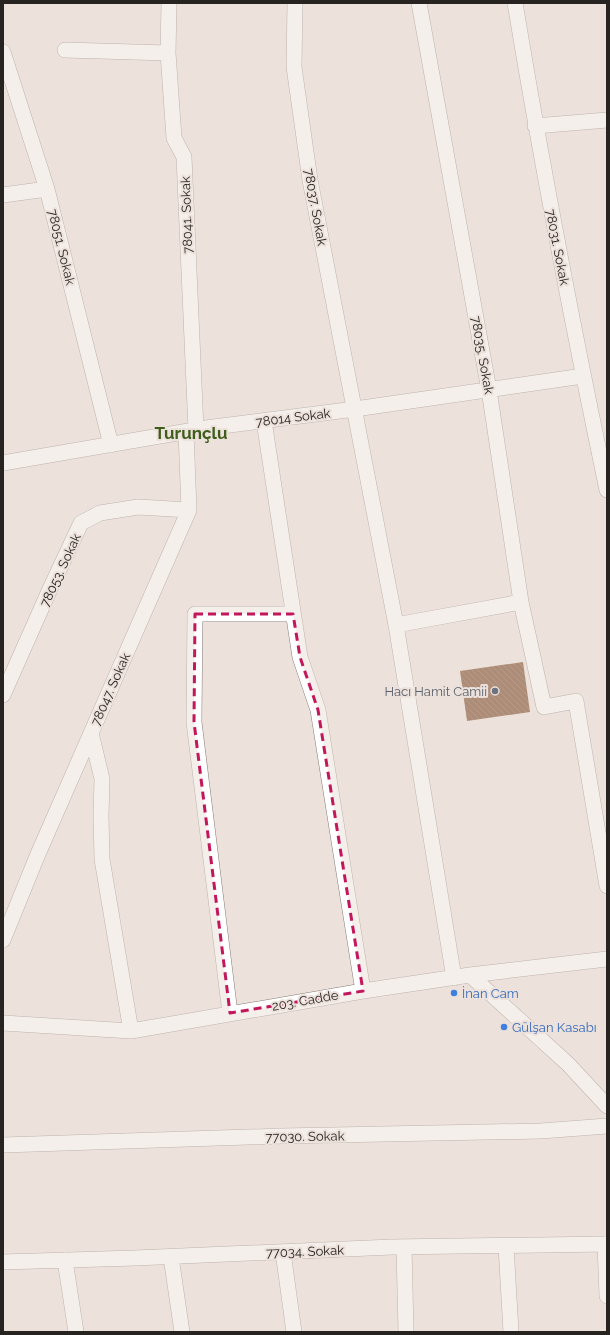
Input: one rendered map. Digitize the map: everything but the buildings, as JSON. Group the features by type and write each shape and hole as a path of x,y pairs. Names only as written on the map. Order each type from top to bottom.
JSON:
{"street":[{"name":"78041. Sokak","path":"169,3 168,53 174,138 184,157 191,431"},
{"name":"78037. Sokak","path":"295,3 294,67 310,180 396,625 454,978"},
{"name":"78035. Sokak","path":"419,3 490,390 522,602 544,707 576,701 607,886"},
{"name":"78031. Sokak","path":"515,3 535,126 583,376 607,490"},
{"path":"65,50 168,53"},
{"name":"78051. Sokak","path":"3,52 47,189 111,445"},
{"path":"535,126 607,120"},
{"path":"3,195 47,189"},
{"name":"78014 Sokak","path":"3,463 191,431 583,376"},
{"path":"264,421 300,657 318,710 363,991"},
{"name":"78047. Sokak","path":"3,940 38,854 189,510 191,431"},
{"name":"78053. Sokak","path":"3,695 50,589 81,524 100,513 138,508 189,510"},
{"path":"396,625 522,602"},
{"path":"230,1013 194,722 195,614 293,614"},
{"path":"91,733 102,779 102,859 131,1031"},
{"name":"203. Cadde","path":"3,1023 131,1031 363,991 470,975 607,959"},
{"path":"470,975 568,1064 607,1106"},
{"name":"77030. Sokak","path":"3,1144 282,1136 541,1131 607,1126"},
{"path":"606,1244 607,1296"},
{"name":"77034. Sokak","path":"3,1262 171,1257 404,1247 606,1244"},
{"path":"506,1246 510,1332"},
{"path":"404,1247 406,1332"},
{"path":"283,1252 294,1332"},
{"path":"171,1257 182,1332"},
{"path":"65,1260 76,1332"}],"highlighted area":[{"path":"195,614 293,614 300,657 318,710 363,991 230,1013 194,722"}],"place":[{"name":"Hacı Hamit Camii","path":"495,691"},
{"name":"İnan Cam","path":"454,993"},
{"name":"Gülşan Kasabı","path":"504,1027"}],"district":[{"name":"Turunçlu","path":"191,433"}]}
